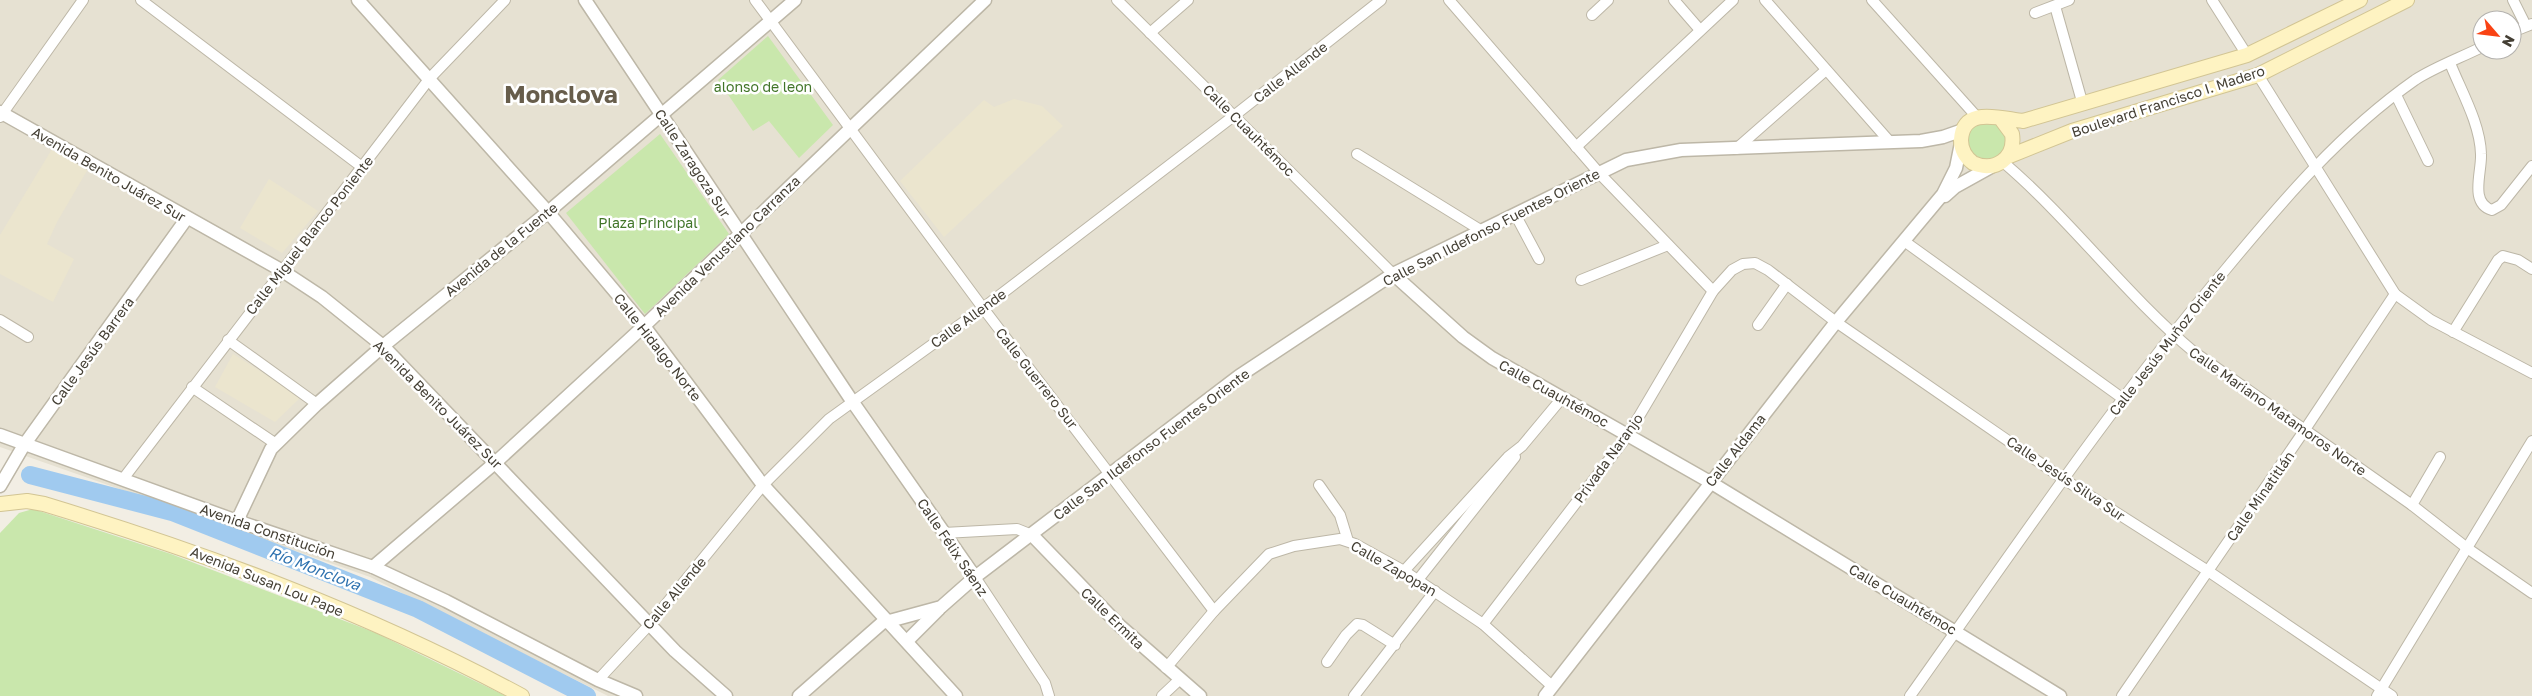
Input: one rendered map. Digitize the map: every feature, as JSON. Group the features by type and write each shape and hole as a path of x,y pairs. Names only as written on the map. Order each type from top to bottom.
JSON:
{"main road":[{"name":"Boulevard Francisco I. Madero","path":"2000,119 2023,121 2247,56 2360,0"},
{"name":"Boulevard Francisco I. Madero","path":"2000,162 2072,131 2258,75 2407,0"},
{"path":"1989,115 2000,119 2009,128 2013,140 2000,162 1979,166 1968,160 1962,136 1976,117 1989,115"},
{"name":"Avenida Susan Lou Pape","path":"0,504 27,500 44,504 187,549 385,627 522,696"}],"street":[{"path":"1,114 83,0"},
{"path":"140,0 362,167"},
{"name":"Calle Hidalgo Norte","path":"358,0 430,78 548,212 644,326 763,485 956,696"},
{"name":"Calle Miguel Blanco Poniente","path":"122,479 430,78 505,0"},
{"name":"Calle Zaragoza Sur","path":"586,0 852,401"},
{"name":"Calle Guerrero Sur","path":"755,0 983,308 1111,473 1214,611"},
{"name":"Avenida de la Fuente","path":"238,521 268,455 276,444 317,404 383,346 548,212 795,0"},
{"name":"Avenida Venustiano Carranza","path":"373,567 496,462 644,326 985,0"},
{"name":"Calle Cuauhtémoc","path":"1118,0 1393,274 1464,337 1485,353 1710,482 2060,696"},
{"path":"1150,32 1188,0"},
{"name":"Calle Allende","path":"598,680 649,625 763,485 829,418 983,308 1235,115 1381,0"},
{"path":"1449,0 1599,173 1713,291"},
{"path":"1592,15 1608,0"},
{"path":"1674,0 1700,30"},
{"path":"1576,147 1733,0"},
{"path":"1765,0 1890,142"},
{"path":"1872,0 1976,117"},
{"path":"2035,13 2069,0"},
{"path":"2212,0 2247,56"},
{"path":"2513,0 2529,25"},
{"path":"2055,6 2083,105"},
{"name":"Calle Jesús Muñoz Oriente","path":"1910,696 2062,478 2171,333 2315,166 2417,79 2472,52"},
{"path":"2450,63 2480,141 2481,156 2478,195 2481,203 2492,210 2501,205 2532,166"},
{"path":"1736,149 1826,70"},
{"path":"2258,75 2395,294 2431,320 2532,373"},
{"path":"2396,96 2428,161"},
{"name":"Avenida Benito Juárez Sur","path":"1,114 281,270 322,297 383,346 496,462 675,652 726,696"},
{"name":"Calle San Ildefonso Fuentes Oriente","path":"907,641 975,577 1239,376 1393,274 1626,160 1681,150 1890,142 1962,136"},
{"name":"Calle Aldama","path":"1549,691 1836,322 1932,208 1952,179 1962,136"},
{"path":"1356,154 1482,231"},
{"name":"Calle Aldama","path":"1932,208 1956,187 2000,162"},
{"name":"Calle Mariano Matamoros Norte","path":"2000,162 2064,219 2171,333 2217,370 2412,505 2467,548 2532,593"},
{"path":"1515,214 1539,259"},
{"name":"Calle Jesús Barrera","path":"0,486 24,444 187,218"},
{"path":"1904,241 2122,398"},
{"path":"1582,280 1668,245"},
{"path":"2453,332 2502,256 2510,257 2532,269"},
{"name":"Calle Jesús Silva Sur","path":"1743,264 1755,263 1787,284 1836,322 2062,478 2208,571 2379,692 2392,696"},
{"name":"Privada Naranjo","path":"1483,624 1628,435 1713,291 1732,270 1743,264"},
{"path":"1758,325 1787,284"},
{"name":"Calle Minatitlán","path":"2122,696 2304,431 2395,294"},
{"path":"0,320 28,337"},
{"path":"228,340 317,404"},
{"path":"192,387 276,444"},
{"path":"1417,580 1562,398"},
{"name":"Calle Félix Sáenz","path":"852,401 975,577 1045,683 1049,696"},
{"path":"1,436 12,454 13,464 23,457 45,452"},
{"name":"Avenida Constitución","path":"1,436 373,567 437,596 598,680 636,696"},
{"path":"2379,692 2532,441"},
{"path":"1404,572 1508,457 1522,446"},
{"path":"2412,505 2440,457"},
{"path":"1319,485 1340,515 1348,541"},
{"path":"944,533 1017,529 1032,535"},
{"name":"Calle Ermita","path":"1032,535 1120,626 1179,680 1200,696"},
{"name":"Calle Zapopan","path":"1166,668 1214,611 1273,552 1322,540 1348,541 1404,572 1483,624 1549,691"},
{"path":"1354,696 1434,592"},
{"name":"Calle San Ildefonso Fuentes Oriente","path":"800,696 871,633 888,621 941,607"},
{"path":"1327,662 1355,625 1361,624 1395,645"},
{"path":"1162,696 1179,680"}],"shaded area":[{"path":"0,0 2532,0 2532,696 608,696 370,577 0,447"},
{"path":"1014,99 1042,106 1063,126 944,237 900,181 984,100 994,107"},
{"path":"52,149 88,169 57,222 47,244 74,259 53,302 0,274 0,235"},
{"path":"269,179 318,211 282,253 240,228"},
{"path":"233,354 301,397 275,422 215,387"}],"green space":[{"name":"alonso de leon","path":"768,36 833,125 799,158 769,121 753,131 718,80"},
{"path":"1987,121 2000,127 2006,140 2000,153 1987,159 1974,153 1968,140 1974,127"},
{"name":"Plaza Principal","path":"660,134 729,234 645,314 566,213"},
{"path":"33,509 171,554 376,633 506,696 0,696 0,533 19,513"}],"waterway":[{"name":"Río Monclova","path":"30,475 172,512 418,609 587,696"}],"district":[{"name":"Monclova","path":"561,93"}]}
